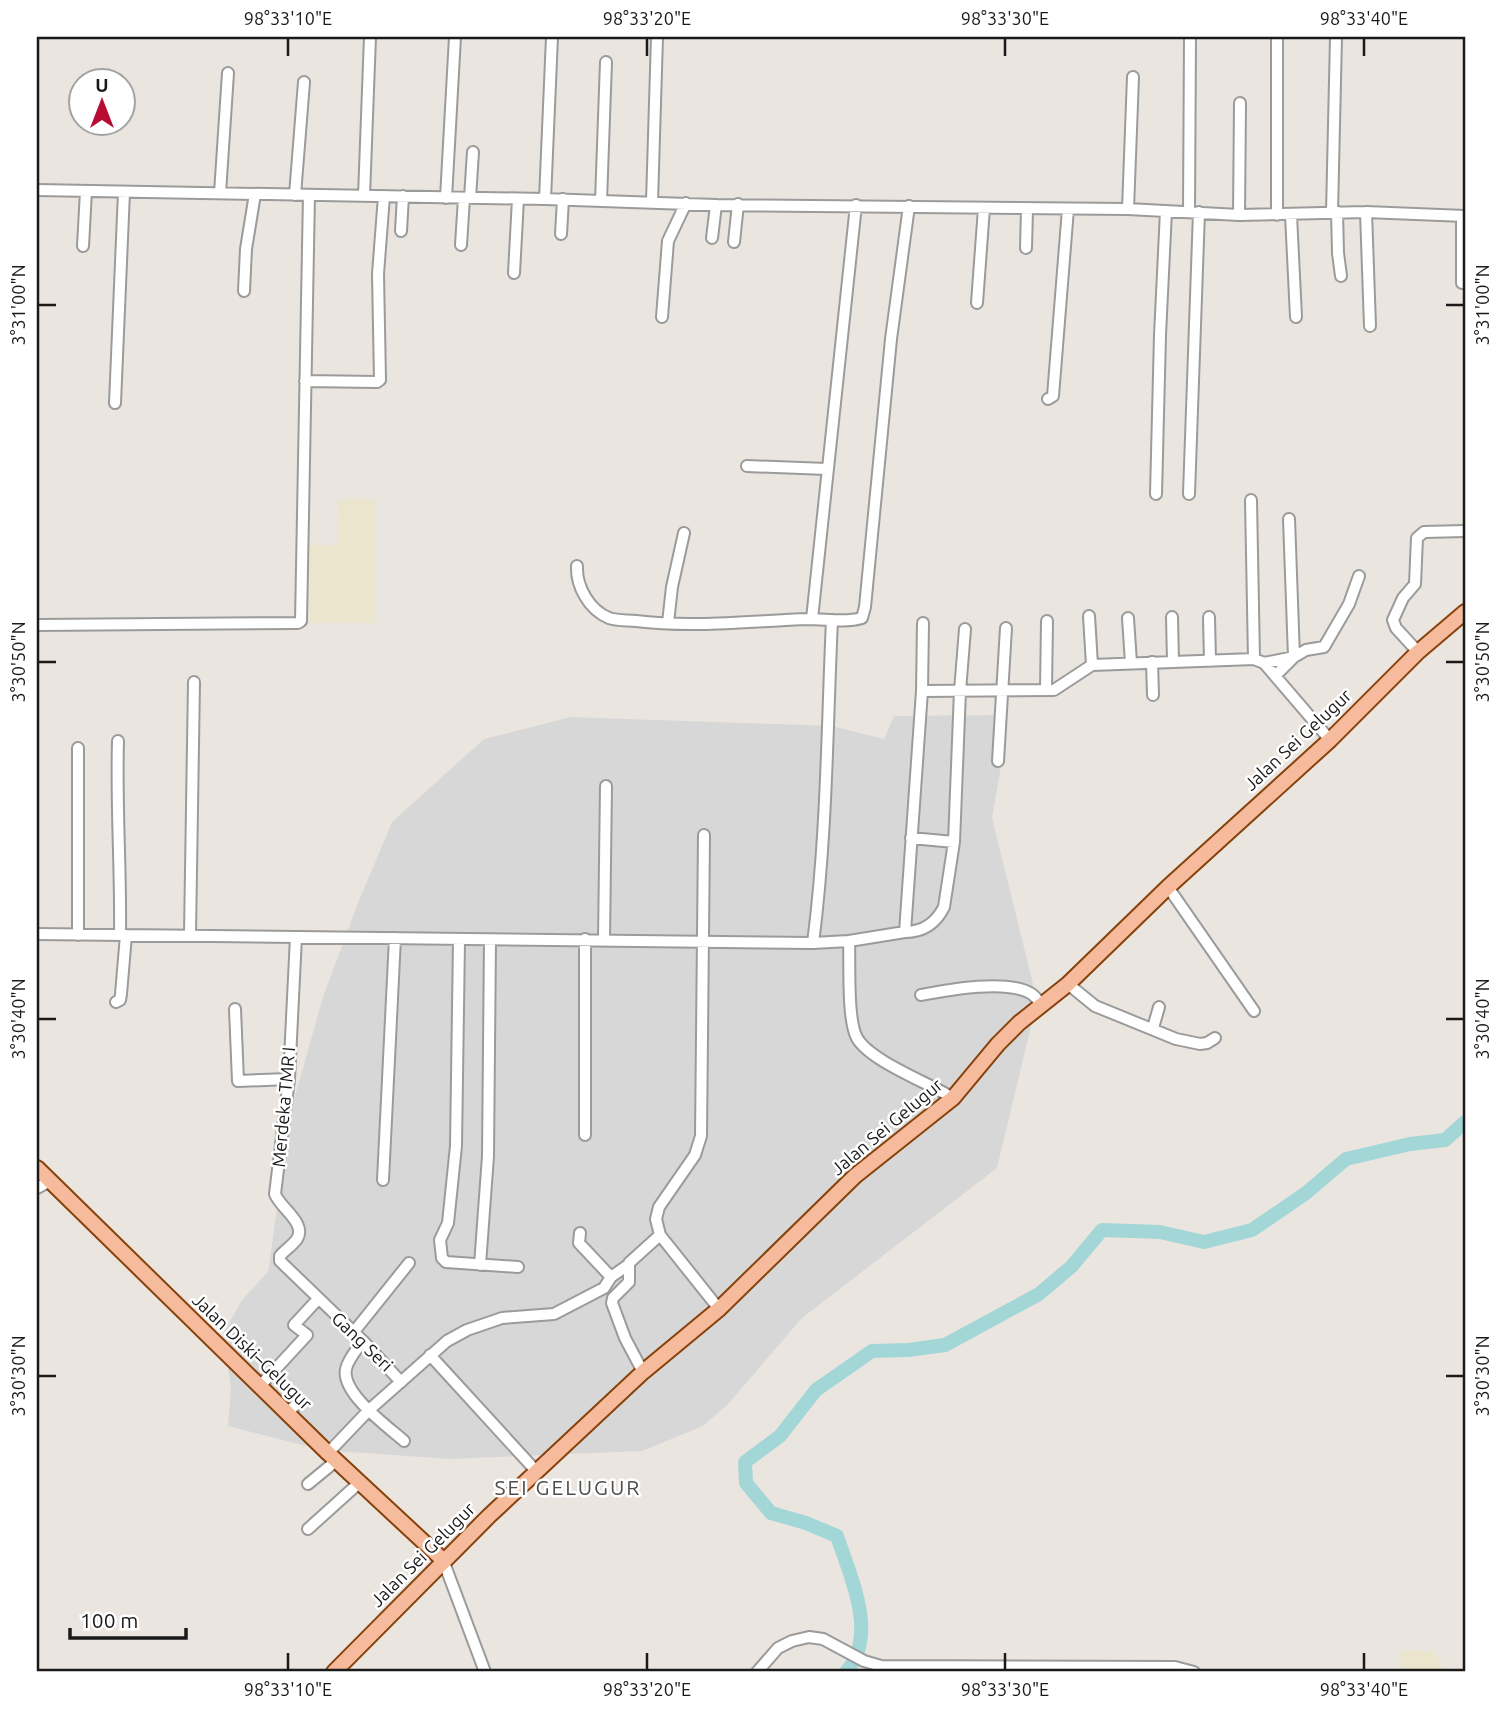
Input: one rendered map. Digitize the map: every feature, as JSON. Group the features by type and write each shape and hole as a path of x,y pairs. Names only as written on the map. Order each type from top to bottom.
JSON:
{"main road":[{"name":"Jalan Sei Gelugur","path":"334,1672 443,1560 643,1372 719,1309 855,1176 953,1098 998,1044 1041,1004 1068,984 1168,887 1330,740 1418,652 1465,612"},
{"name":"Jalan Diski–Gelugur","path":"37,1168 332,1457 443,1560"}],"street":[{"path":"364,196 370,37"},
{"path":"446,198 455,37"},
{"path":"545,199 552,37"},
{"path":"652,202 657,37"},
{"path":"1189,494 1194,211 1190,37"},
{"path":"1277,37 1277,215"},
{"path":"1336,37 1334,213 1341,276"},
{"path":"601,201 606,62"},
{"path":"220,192 228,73"},
{"path":"1128,209 1133,77"},
{"path":"295,195 304,82"},
{"path":"1239,215 1240,103"},
{"path":"461,245 473,152"},
{"path":"37,190 545,199 716,205 1128,209 1239,215 1366,212 1464,216 1462,283"},
{"path":"83,246 86,191"},
{"path":"115,403 124,192"},
{"path":"244,291 246,250 255,194"},
{"path":"37,625 301,621 309,195"},
{"path":"305,381 379,381 377,274 384,196"},
{"path":"401,231 403,196"},
{"path":"514,273 518,199"},
{"path":"561,234 563,200"},
{"path":"662,317 668,241 686,203"},
{"path":"734,242 738,204"},
{"path":"712,238 716,205"},
{"path":"812,619 856,205"},
{"path":"577,566 577,580 585,595 593,607 608,618 668,623 858,620 864,615 887,377 909,206"},
{"path":"977,303 984,208"},
{"path":"1026,248 1027,209"},
{"path":"1048,399 1053,396 1068,209"},
{"path":"1156,494 1166,211"},
{"path":"1366,212 1370,326"},
{"path":"1291,215 1296,317"},
{"path":"747,466 827,469"},
{"path":"1251,500 1259,661 1330,740"},
{"path":"1290,519 1294,657"},
{"path":"1418,652 1396,628 1393,620 1403,598 1415,584 1417,538 1424,532 1465,531"},
{"path":"668,623 672,587 684,533"},
{"path":"1275,676 1294,657 1306,650 1321,649 1330,639 1349,604 1359,576"},
{"path":"1089,616 1092,665"},
{"path":"1172,617 1173,661"},
{"path":"1209,617 1210,661"},
{"path":"1128,618 1131,663"},
{"path":"813,943 826,774 832,620"},
{"path":"1046,690 1047,621"},
{"path":"905,932 922,691 923,624"},
{"path":"998,761 1006,628"},
{"path":"37,934 813,943 849,941 923,929 941,914 944,906 954,842 965,629"},
{"path":"922,691 1059,689 1092,665 1259,661 1294,657"},
{"path":"1152,662 1153,695"},
{"path":"190,934 194,682"},
{"path":"116,1002 120,1000 123,935 116,807 118,741"},
{"path":"78,748 78,935"},
{"path":"604,939 606,786"},
{"path":"704,835 701,1136 695,1155 659,1207 656,1219 660,1235 719,1309"},
{"path":"911,838 954,842"},
{"path":"1168,887 1254,1011"},
{"name":"Merdeka TMR I","path":"280,1261 280,1256 297,1240 299,1232 298,1225 278,1202 275,1194 289,1079 296,936"},
{"path":"383,1180 395,938"},
{"path":"584,1135 585,939"},
{"path":"458,940 454,1185 448,1223 440,1240 442,1258 446,1262 518,1267"},
{"path":"480,1265 488,1156 490,940"},
{"path":"849,941 852,1024 856,1038 872,1053 953,1098"},
{"path":"1068,984 1095,1006 1176,1039 1200,1044 1215,1038"},
{"path":"921,996 974,987 1017,989 1032,993 1041,1004"},
{"path":"1153,1028 1159,1007"},
{"path":"235,1009 239,1081 289,1079"},
{"path":"37,1188 50,1181"},
{"path":"580,1233 579,1243 611,1277"},
{"path":"401,1382 447,1340 481,1324 502,1318 554,1314 604,1288 611,1277 660,1235"},
{"name":"Gang Seri","path":"280,1261 363,1341 401,1382 369,1410 308,1484"},
{"path":"353,1333 409,1263"},
{"path":"628,1265 629,1282 613,1298 612,1303 625,1338 643,1372"},
{"path":"260,1386 307,1335 294,1325 317,1299"},
{"path":"363,1341 349,1362 345,1376 348,1387 404,1441"},
{"path":"430,1355 537,1472"},
{"path":"287,1413 299,1402"},
{"path":"308,1529 359,1483"},
{"path":"443,1560 485,1672"},
{"path":"757,1672 772,1652 785,1644 809,1637 829,1642 864,1661 881,1666 1175,1667 1194,1672"}],"shaded area":[{"path":"338,499 375,500 375,623 310,623 310,545 337,545"},
{"path":"1004,715 1003,755 992,818 1033,984 1033,1018 997,1168 802,1318 729,1403 703,1426 642,1451 450,1459 322,1450 228,1426 231,1389 223,1334 242,1300 268,1272 291,1110 323,997 392,822 484,739 571,717 832,726 884,739 894,716"},
{"path":"1400,1651 1433,1651 1446,1672 1401,1672"}],"waterway":[{"path":"846,1672 856,1657 861,1623 859,1605 837,1536 771,1513 746,1483 745,1462 780,1436 816,1390 872,1351 945,1345 1039,1294 1071,1267 1102,1230 1160,1232 1204,1242 1252,1230 1306,1193 1346,1159 1410,1144 1445,1140 1465,1122"}],"district":[{"name":"SEI GELUGUR","path":"568,1488"}]}
